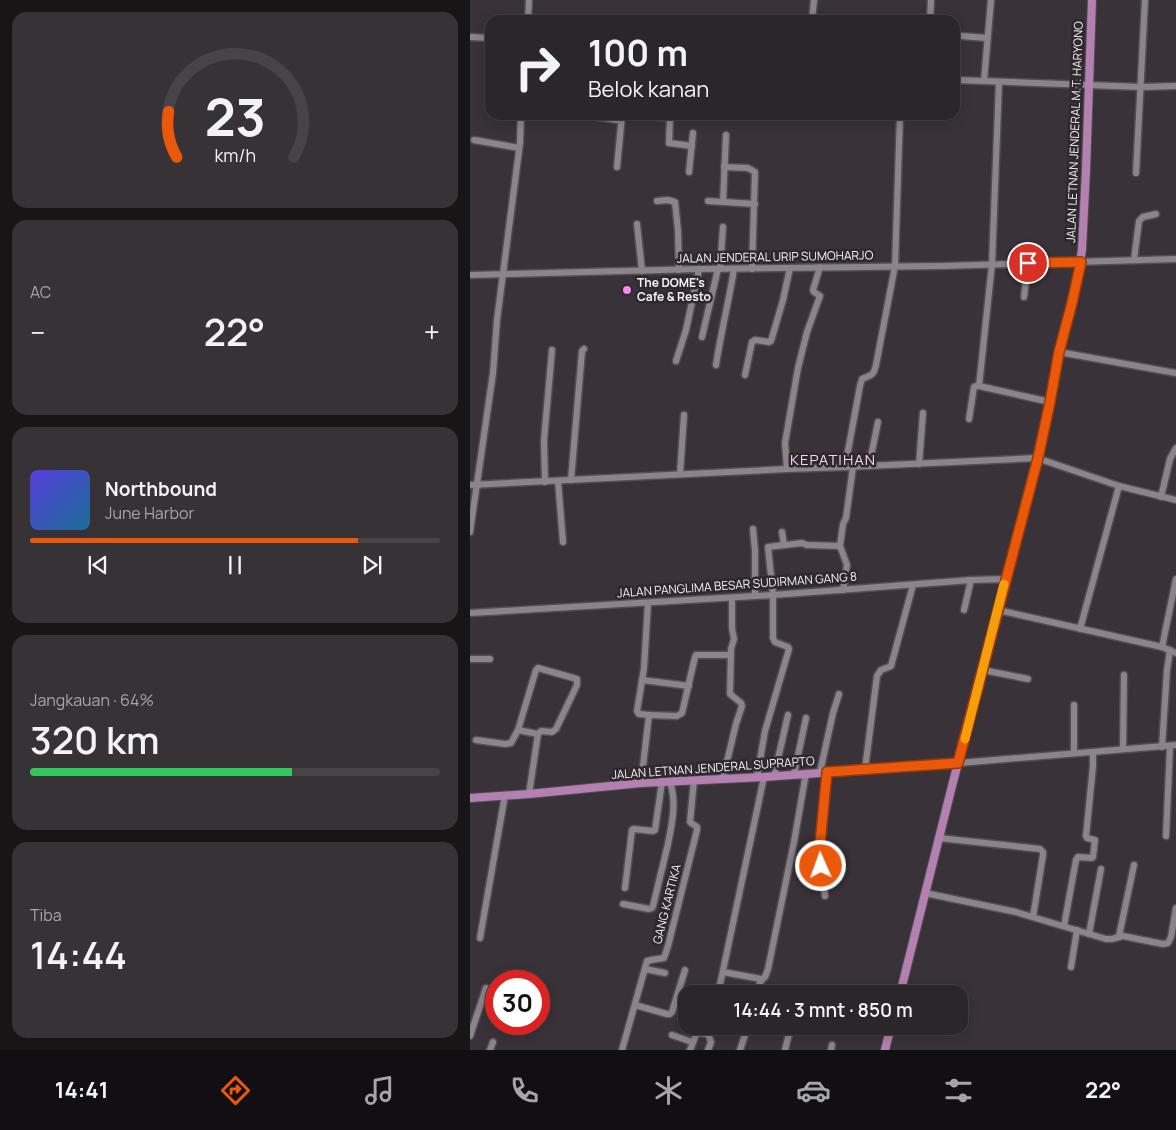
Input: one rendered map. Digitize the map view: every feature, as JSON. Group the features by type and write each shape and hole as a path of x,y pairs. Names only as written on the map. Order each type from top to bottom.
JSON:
{"main road":[{"name":"JALAN LETNAN JENDERAL M.T. HARYONO","path":"902,985 1038,458 1059,352 1081,262 1092,0"},
{"name":"JALAN LETNAN JENDERAL SUPRAPTO","path":"470,798 641,783 760,777 958,763"},
{"path":"885,1050 889,1035"}],"street":[{"path":"528,15 529,0"},
{"path":"812,15 814,0"},
{"path":"930,15 931,0"},
{"path":"984,81 991,0"},
{"path":"1136,173 1145,0"},
{"path":"470,36 485,38"},
{"path":"961,36 987,38"},
{"path":"960,80 1141,87 1176,86"},
{"path":"979,386 992,264 999,82"},
{"path":"470,532 493,373 497,320 519,148 521,120"},
{"path":"617,167 622,120"},
{"path":"670,120 669,143 692,146"},
{"path":"845,467 862,379 874,373 876,365 895,266 900,120"},
{"path":"689,172 693,133"},
{"path":"723,202 726,135"},
{"path":"474,140 519,148"},
{"path":"724,167 748,168 755,172 752,268"},
{"path":"657,200 675,202 679,270"},
{"path":"708,202 755,204"},
{"path":"1134,260 1139,221 1143,217 1156,214"},
{"path":"637,224 642,271"},
{"path":"702,338 719,269 723,227"},
{"name":"JALAN JENDERAL URIP SUMOHARJO","path":"470,275 1176,259"},
{"path":"1024,297 1028,263"},
{"path":"787,469 785,443 798,368 807,332 820,296 813,290 820,267"},
{"path":"745,376 752,342 754,340 771,341 790,268"},
{"path":"676,361 685,336 699,269"},
{"path":"716,365 734,269"},
{"path":"571,480 582,351 584,349"},
{"path":"544,482 544,440 552,350"},
{"path":"1059,352 1176,373"},
{"path":"969,419 974,387 976,386 1050,402"},
{"path":"919,464 923,413"},
{"path":"680,474 684,415"},
{"path":"869,466 878,422"},
{"path":"1161,497 1170,458 1176,448"},
{"path":"470,485 1038,458 1120,486 1176,500"},
{"path":"843,590 846,565 840,546 853,467"},
{"path":"558,481 563,542"},
{"path":"1080,629 1120,486"},
{"path":"753,529 755,596"},
{"path":"782,532 784,545"},
{"path":"720,985 760,777 765,731 789,650 788,647 774,641 774,595 768,546 802,543 807,545 840,546"},
{"name":"JALAN PANGLIMA BESAR SUDIRMAN GANG 8","path":"470,613 732,598 1006,579"},
{"path":"1162,647 1176,579"},
{"path":"964,610 971,580"},
{"path":"865,769 877,676 880,670 890,666 913,585"},
{"path":"723,778 742,706 730,694 731,649 734,639 732,598"},
{"path":"648,602 645,661 637,712 639,714 680,715 696,655 731,655"},
{"path":"998,610 1162,647 1173,652 1166,670 1162,746"},
{"path":"470,659 490,660"},
{"path":"476,740 510,744 512,742 518,730 538,668 577,680 556,729 552,732 541,731 538,734 518,730"},
{"path":"983,670 1028,679"},
{"path":"1123,749 1124,676"},
{"path":"642,680 689,686"},
{"path":"825,896 819,855 824,772 833,713 839,694"},
{"path":"1074,705 1074,753"},
{"path":"641,783 649,715"},
{"path":"774,776 788,715"},
{"path":"794,774 806,718"},
{"path":"530,794 538,734"},
{"path":"958,763 1173,746 1166,836"},
{"path":"1064,926 1077,858 1093,857 1095,840 1086,836 1093,752"},
{"path":"759,985 768,969 806,773"},
{"name":"GANG KARTIKA","path":"645,970 648,961 664,958 668,946 697,830 697,826 690,822 694,780"},
{"path":"625,888 632,830 655,830 666,782"},
{"path":"623,904 649,909 653,906 673,816 674,799 666,782"},
{"path":"480,938 505,795"},
{"path":"939,838 1040,850 1043,855 1033,917"},
{"path":"1120,936 1134,866"},
{"path":"1088,934 1101,870"},
{"path":"925,893 990,906 1109,940 1120,936 1163,944 1168,943 1171,938 1176,908"},
{"path":"1071,967 1077,930"},
{"path":"622,1050 645,970 665,973"},
{"path":"634,1005 670,1014 685,970"},
{"path":"723,972 761,979"},
{"path":"470,1036 485,991"},
{"path":"690,1050 696,1035"},
{"path":"708,1035 711,1042 708,1050"},
{"path":"740,1050 745,1035"},
{"path":"784,1050 788,1035"},
{"path":"672,1036 692,1042"},
{"path":"490,1050 493,1042"}],"slow traffic":[{"path":"965,739 992,638 1004,584"}],"place":[{"name":"The DOME's Cafe & Resto","path":"627,290"}],"district":[{"name":"KEPATIHAN","path":"833,460"}],"route":[{"path":"821,866 819,855 827,772 958,763 1038,458 1059,352 1081,262 1028,263"}]}
